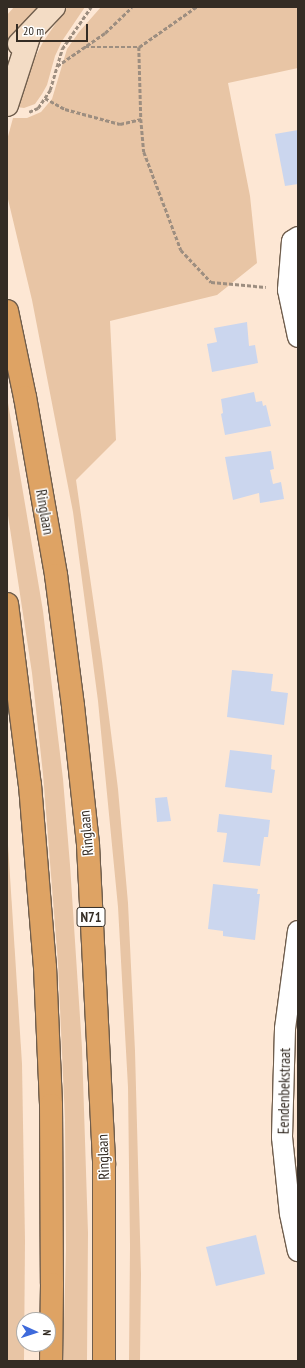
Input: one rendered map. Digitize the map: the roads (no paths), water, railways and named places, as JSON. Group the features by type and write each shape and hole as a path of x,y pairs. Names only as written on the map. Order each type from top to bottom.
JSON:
{"highway":[{"name":"Ringlaan","path":"7,311 25,397 56,575 74,706 88,845 104,1165 104,1361"},
{"path":"7,604 30,785 44,967 50,1105 52,1284 50,1361"}],"main road":[{"path":"7,56 30,34 54,7"},
{"path":"16,109 18,65 30,34"}],"street":[{"path":"298,237 292,241 288,290 298,337"},
{"name":"Eendenbekstraat","path":"298,931 285,1029 282,1137 290,1214 298,1251"}]}
